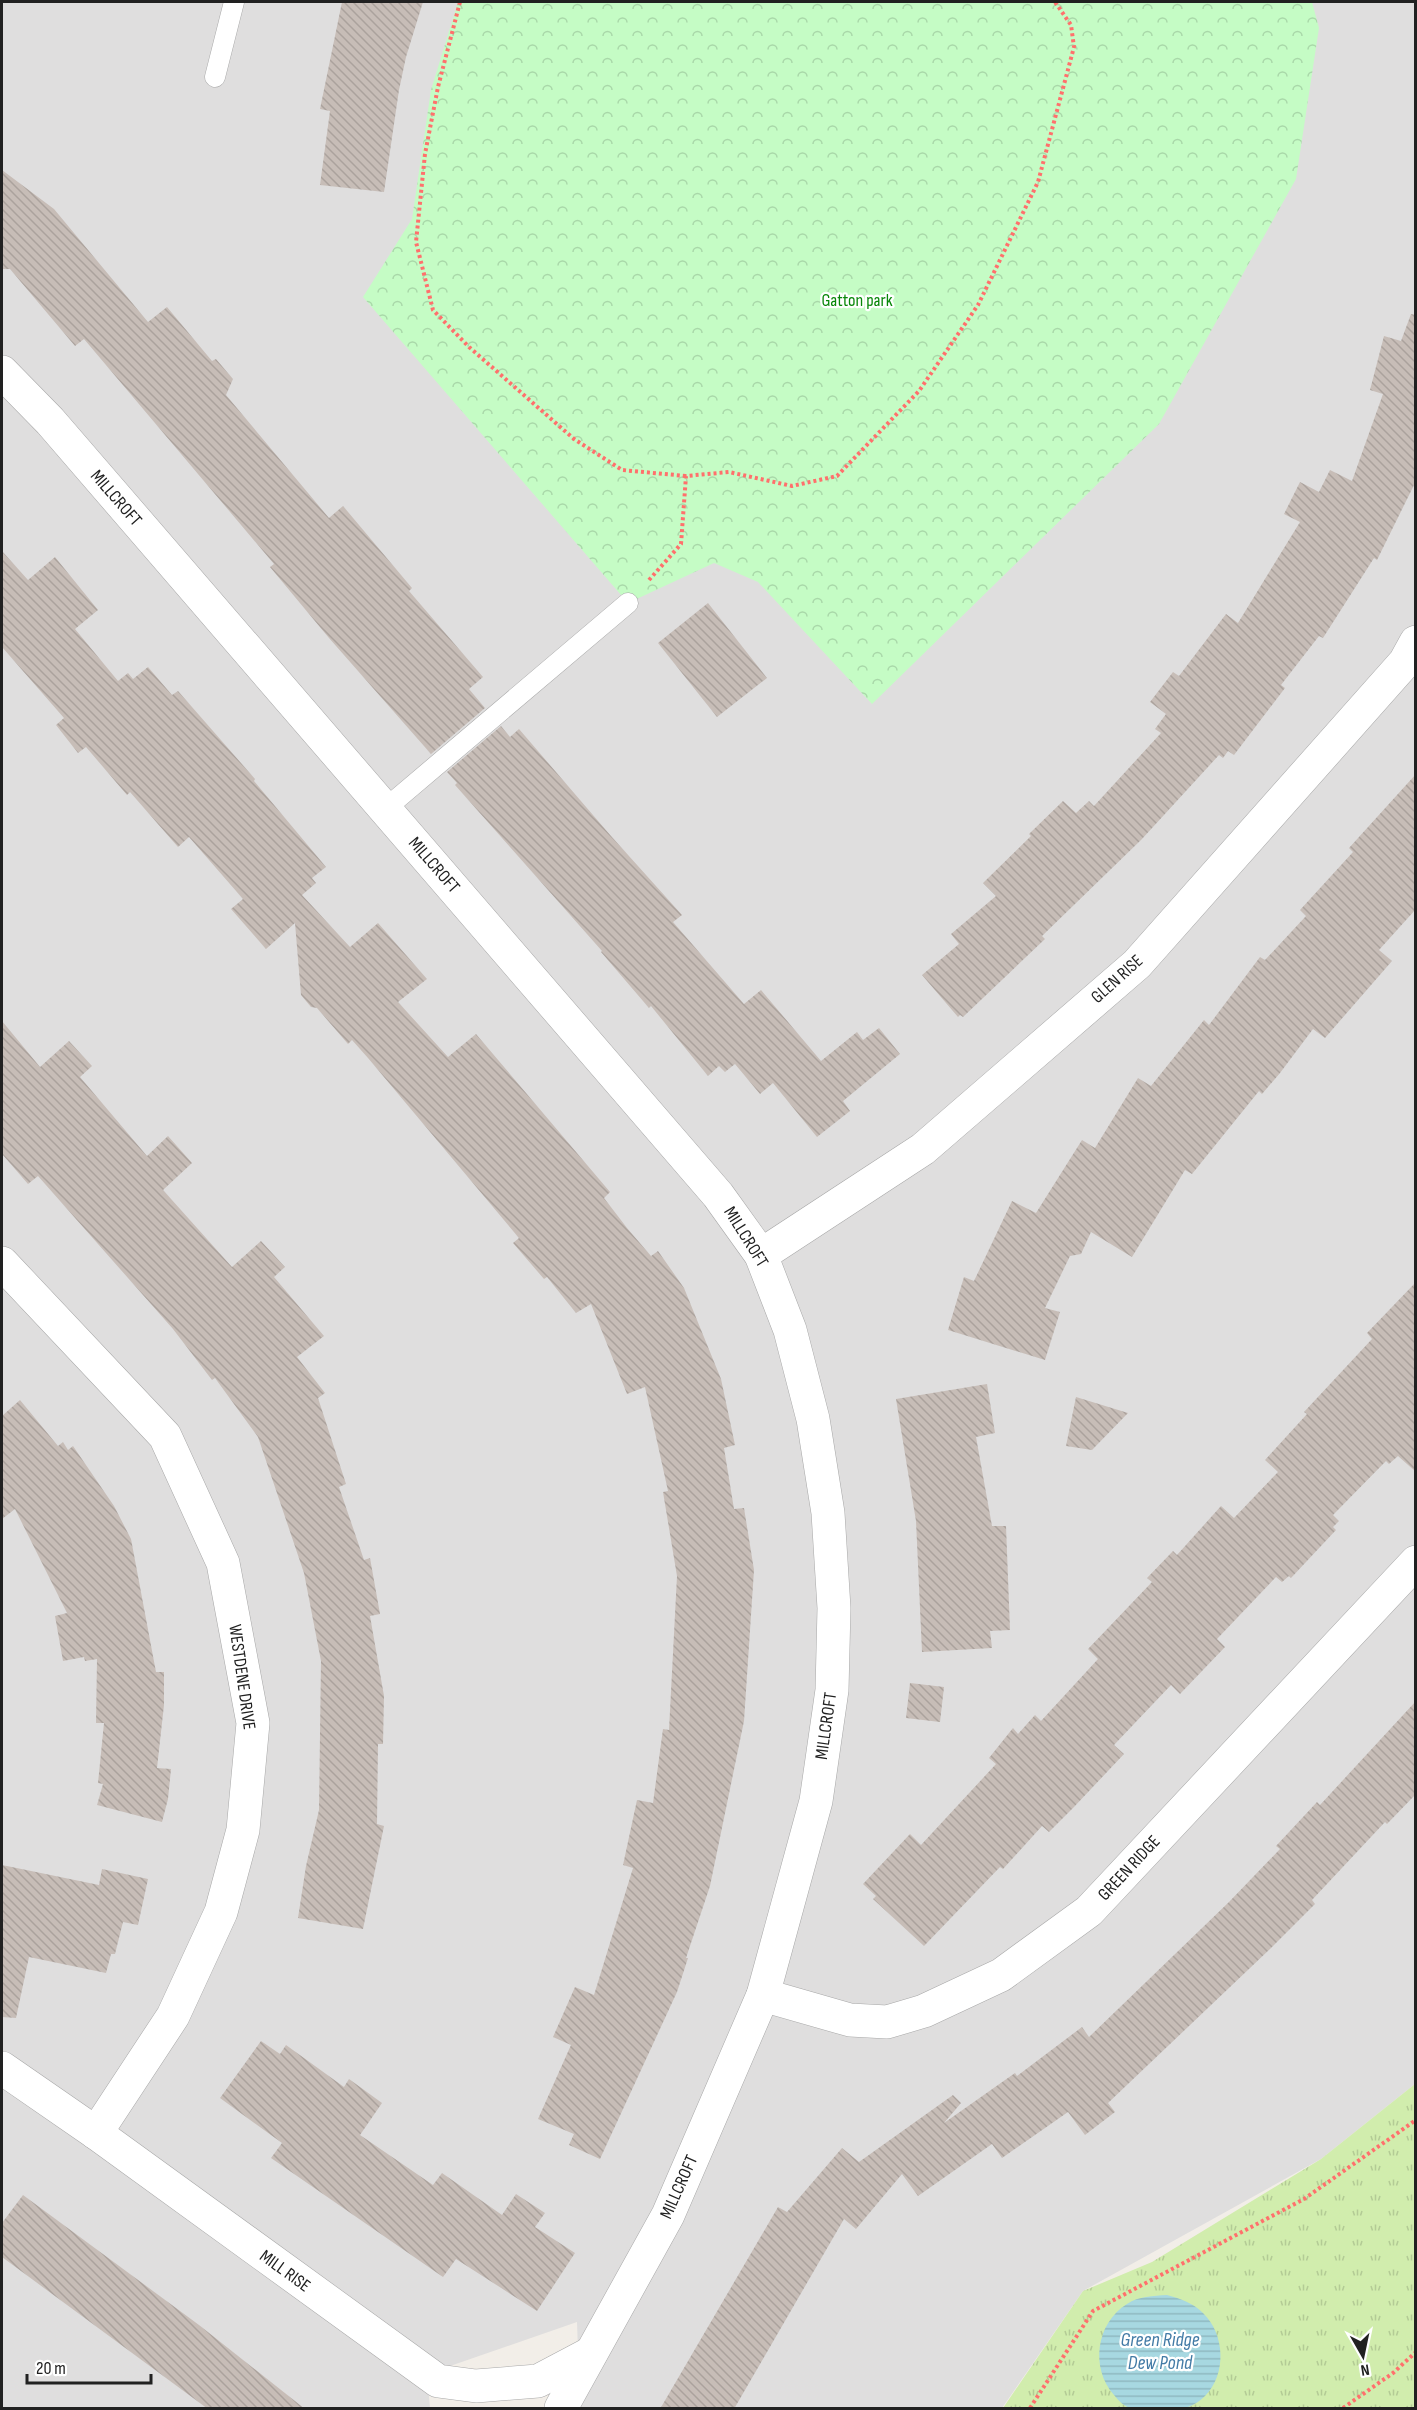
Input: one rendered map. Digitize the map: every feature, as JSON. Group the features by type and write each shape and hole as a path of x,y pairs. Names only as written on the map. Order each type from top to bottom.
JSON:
{"street":[{"name":"MILLCROFT","path":"2,372 50,421 718,1195 761,1255 790,1330 813,1419 828,1513 834,1608 832,1690 816,1801 763,1995 668,2215 561,2409"},
{"name":"GLEN RISE","path":"761,1255 923,1149 1137,964 1405,662 1416,642"},
{"name":"WESTDENE DRIVE","path":"2,1263 165,1436 223,1563 253,1723 243,1830 221,1912 173,2016 96,2133"},
{"name":"GREEN RIDGE","path":"763,1995 850,2020 887,2022 924,2011 1001,1975 1089,1911 1416,1562"},
{"name":"MILL RISE","path":"5,2077 96,2133 443,2395 476,2386 538,2381 591,2353"}],"lane":[{"path":"215,77 234,2"},
{"path":"385,809 628,603"}],"path":[{"path":"460,2 438,87 425,154 416,242 433,310 469,347 574,439 622,470 686,476 729,472 792,486 837,476 919,391 978,305 1038,182 1074,47 1071,25 1055,2"},
{"path":"628,603 681,544 686,476"},
{"path":"1030,2409 1093,2311 1304,2199 1416,2121"},
{"path":"1343,2409 1393,2373 1416,2352"}],"shaded area":[{"path":"2,2 1415,2 1415,2084 1321,2159 1083,2291 1002,2408 580,2408 577,2322 427,2374 430,2408 2,2408"}],"green space":[{"name":"Gatton park","path":"458,2 1312,2 1319,28 1296,179 1159,424 872,704 758,582 714,563 628,603 363,297 412,219 431,90"},
{"path":"1415,2084 1415,2408 1003,2408 1083,2291 1152,2262 1321,2159"}],"water":[{"name":"Green Ridge Dew Pond","path":"1167,2295 1195,2307 1210,2322 1219,2343 1220,2366 1217,2377 1205,2396 1191,2406 1144,2409 1129,2407 1114,2395 1106,2384 1099,2359 1103,2334 1117,2312 1127,2304 1141,2298"}],"building":[{"path":"342,2 423,2 406,57 399,90 384,192 320,185 330,111 320,109"},
{"path":"2,170 54,209 148,322 167,307 212,361 216,359 233,379 226,395 329,518 343,506 412,588 409,591 483,677 469,689 485,708 431,754 329,638 270,567 274,564 84,339 75,346 10,269 2,269"},
{"path":"1411,314 1416,315 1416,481 1377,560 1374,558 1323,638 1319,636 1281,685 1285,688 1234,755 1228,751 1223,758 1219,755 1142,839 1042,936 1045,939 963,1017 960,1015 958,1017 922,975 959,944 951,934 996,896 983,883 1031,836 1029,834 1063,801 1076,813 1089,801 1094,806 1161,733 1155,729 1166,714 1150,702 1173,672 1179,676 1226,614 1238,623 1300,522 1284,514 1300,482 1319,492 1330,470 1352,481 1383,394 1370,390 1384,336 1401,341"},
{"path":"2,551 28,580 55,557 98,610 75,629 118,681 128,673 133,679 148,667 172,695 178,691 255,779 254,781 326,867 312,878 316,883 302,895 350,947 378,923 427,979 398,1002 448,1057 476,1034 610,1192 604,1198 627,1228 651,1256 658,1251 684,1288 721,1379 735,1445 724,1448 734,1509 744,1508 754,1570 744,1721 710,1886 677,1992 600,2159 569,2145 574,2134 538,2119 571,2045 553,2037 575,1987 594,1995 633,1868 623,1865 637,1800 653,1803 663,1729 669,1730 677,1576 663,1492 668,1491 645,1387 627,1394 591,1304 576,1313 547,1277 544,1279 513,1243 519,1238 368,1058 352,1040 348,1044 317,1008 311,1007 301,995 295,923 266,949 231,909 243,899 189,837 178,847 130,792 127,795 86,747 78,753 56,725 64,718 2,647"},
{"path":"708,603 767,678 717,717 658,643"},
{"path":"501,726 510,737 519,729 682,915 673,922 744,1004 761,990 821,1061 857,1032 863,1040 879,1028 900,1054 843,1101 850,1111 817,1137 773,1083 760,1094 735,1064 725,1072 719,1066 708,1076 651,1006 649,1008 602,951 455,785 457,783 447,772"},
{"path":"1416,774 1416,909 1379,950 1392,961 1325,1038 1313,1029 1280,1073 1262,1094 1259,1091 1192,1174 1185,1170 1132,1257 1091,1232 1081,1254 1070,1256 1045,1308 1060,1312 1045,1360 948,1330 964,1277 974,1281 1012,1201 1036,1213 1082,1140 1095,1148 1138,1078 1151,1086 1204,1020 1209,1025 1260,957 1265,960 1306,916 1300,910 1353,852 1349,848"},
{"path":"2,1021 40,1067 69,1041 92,1066 80,1077 147,1156 168,1136 192,1163 163,1190 232,1267 261,1241 285,1267 274,1277 324,1336 297,1357 325,1393 318,1398 346,1484 339,1487 364,1560 370,1558 380,1614 370,1616 384,1696 383,1744 378,1744 377,1824 384,1826 363,1929 298,1918 306,1866 319,1810 321,1661 304,1573 258,1437 215,1378 212,1380 173,1329 38,1176 28,1184 2,1154"},
{"path":"1416,1282 1416,1472 1398,1456 1389,1464 1386,1461 1333,1515 1339,1521 1333,1527 1336,1530 1291,1578 1289,1576 1282,1582 1276,1577 1217,1639 1225,1647 1180,1694 1171,1685 1114,1745 1124,1754 1074,1807 1049,1832 1042,1826 1003,1869 1000,1867 924,1946 873,1899 876,1896 863,1884 910,1834 921,1845 996,1764 989,1758 1013,1728 1018,1734 1035,1715 1041,1721 1098,1659 1088,1649 1152,1582 1147,1578 1173,1551 1177,1555 1221,1506 1234,1518 1278,1472 1265,1460 1307,1414 1304,1412 1372,1339 1367,1333"},
{"path":"987,1384 995,1433 976,1437 992,1526 1006,1526 1010,1630 990,1631 992,1648 922,1652 916,1521 896,1399"},
{"path":"1076,1397 1128,1413 1092,1450 1066,1446"},
{"path":"20,1400 58,1446 63,1442 68,1450 73,1446 114,1506 131,1539 156,1672 164,1672 164,1705 157,1768 171,1769 168,1799 162,1822 97,1805 103,1784 98,1783 104,1723 96,1723 97,1659 85,1661 84,1657 63,1661 55,1616 67,1613 15,1509 2,1519 2,1416"},
{"path":"910,1683 944,1687 940,1722 906,1718"},
{"path":"1416,1701 1416,1794 1387,1824 1385,1822 1312,1900 1315,1904 1108,2103 1115,2112 1085,2135 1068,2112 1002,2158 992,2144 918,2196 902,2174 856,2229 844,2219 734,2409 660,2409 778,2207 787,2212 842,2148 859,2162 953,2095 961,2103 944,2123 1015,2073 1017,2076 1082,2027 1089,2037 1229,1902 1280,1849 1276,1846 1317,1802 1320,1805"},
{"path":"2,1865 99,1885 102,1869 148,1879 138,1925 123,1922 115,1954 111,1954 106,1973 29,1957 16,2018 2,2017"},
{"path":"261,2041 280,2054 286,2045 344,2087 349,2079 382,2103 360,2135 433,2185 442,2173 502,2215 516,2194 545,2213 535,2227 575,2253 537,2311 456,2259 443,2277 271,2158 282,2143 220,2098"},
{"path":"23,2195 199,2325 305,2409 208,2409 2,2257 2,2223"}]}
